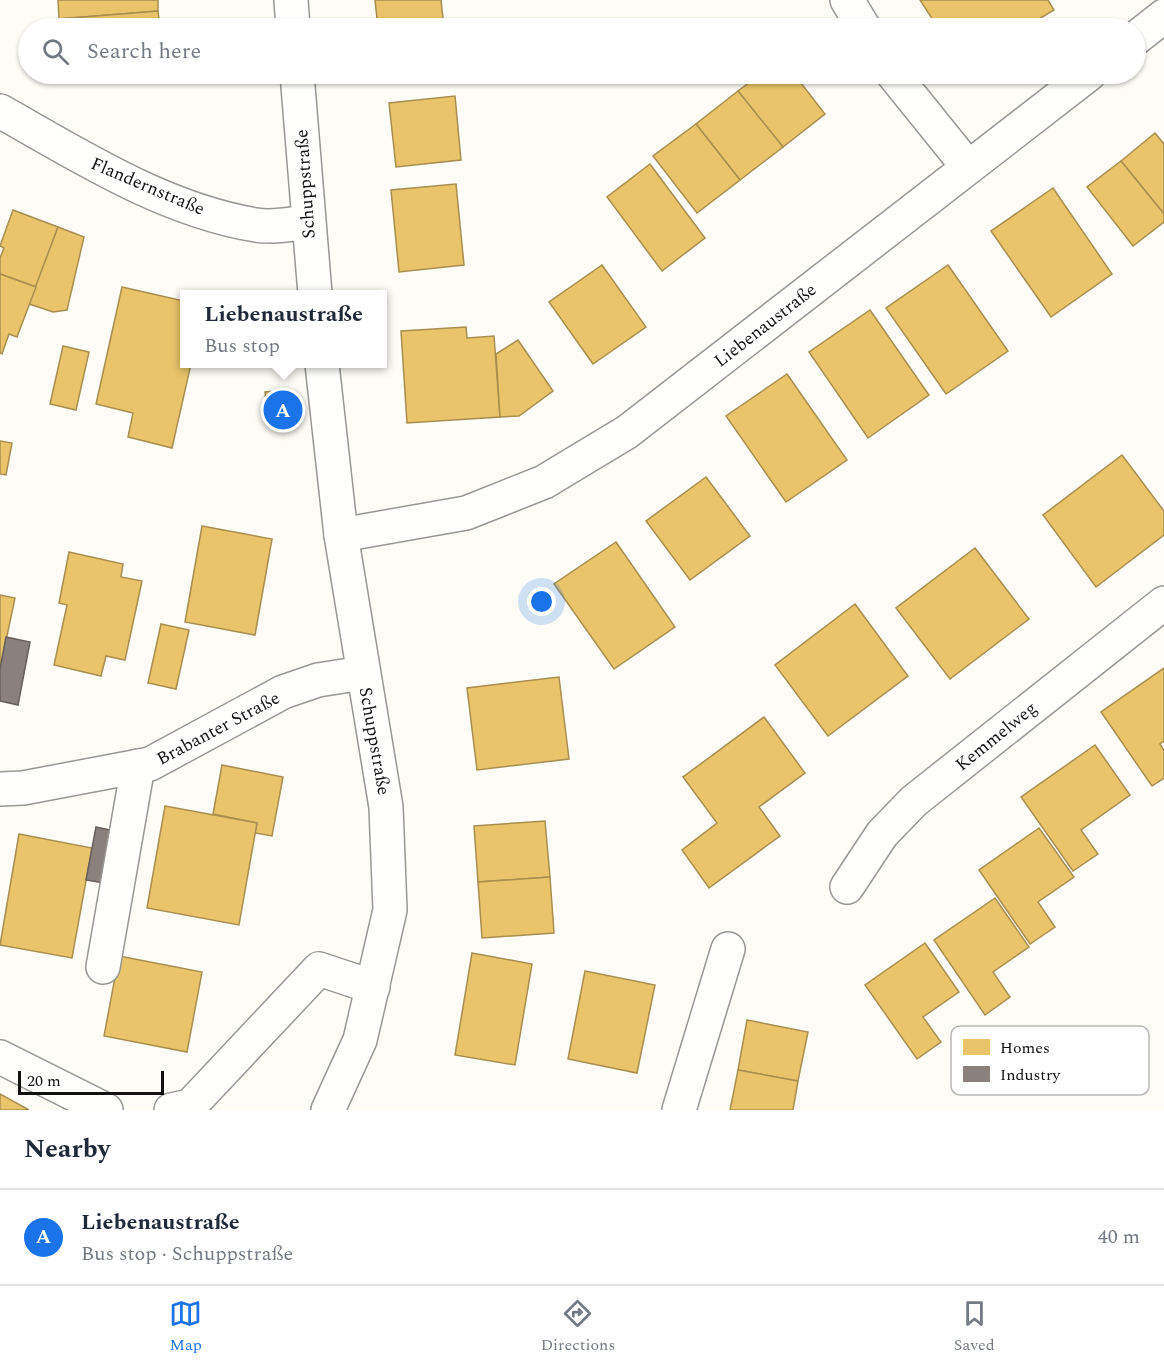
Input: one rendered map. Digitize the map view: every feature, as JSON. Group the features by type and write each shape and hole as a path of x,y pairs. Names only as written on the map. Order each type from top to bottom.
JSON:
{"street":[{"path":"291,0 292,18"},
{"path":"847,0 858,18"},
{"path":"1146,30 1164,16"},
{"name":"Schuppstraße","path":"298,84 307,222 315,290"},
{"path":"901,84 968,167"},
{"name":"Liebenaustraße","path":"341,535 466,513 544,482 627,432 1076,84"},
{"name":"Flandernstraße","path":"0,111 105,169 192,208 258,226 307,222"},
{"name":"Schuppstraße","path":"323,368 341,535 387,819 390,910 360,1040 328,1110"},
{"name":"Kemmelweg","path":"847,887 882,834 914,801 1164,603"},
{"name":"Brabanter Straße","path":"0,789 23,788 150,764 284,692 318,680 363,674"},
{"path":"102,967 138,766"},
{"path":"679,1110 728,949"},
{"path":"171,1110 190,1106 319,969 374,987"},
{"path":"0,1057 106,1110"}],"building: Homes":[{"path":"58,0 158,0 158,11 59,18"},
{"path":"375,0 441,0 443,18 377,18"},
{"path":"920,0 1048,0 1054,10 1041,18 932,18"},
{"path":"158,11 159,18 71,18"},
{"path":"747,84 802,84 825,114 783,147 738,91"},
{"path":"738,91 783,147 740,180 696,124"},
{"path":"455,96 461,160 396,167 389,103"},
{"path":"696,124 740,180 697,213 653,156"},
{"path":"1155,133 1164,144 1164,214 1121,161"},
{"path":"1121,161 1164,214 1164,222 1133,246 1087,187"},
{"path":"650,164 705,238 662,271 607,197"},
{"path":"456,184 464,265 399,272 391,190"},
{"path":"1053,188 1112,274 1051,317 991,231"},
{"path":"13,210 58,227 36,287 0,274 0,258 4,248 0,246"},
{"path":"58,227 84,237 67,310 53,312 29,304"},
{"path":"602,265 646,327 593,364 549,302"},
{"path":"948,265 1008,351 946,394 886,308"},
{"path":"0,274 36,287 17,337 9,334 2,354 0,353"},
{"path":"122,287 180,300 180,368 190,368 172,448 128,437 133,413 96,404"},
{"path":"870,310 929,395 868,438 809,352"},
{"path":"466,327 467,338 494,336 500,417 407,423 401,331"},
{"path":"518,340 553,391 519,416 500,417 496,354"},
{"path":"63,346 89,352 76,410 50,404"},
{"path":"787,374 847,460 786,502 726,416"},
{"path":"278,391 280,423 268,423 265,392"},
{"path":"0,441 12,443 6,475 0,474"},
{"path":"1122,455 1164,511 1164,535 1096,587 1043,515"},
{"path":"706,477 750,536 690,580 646,521"},
{"path":"202,526 272,539 255,635 185,622"},
{"path":"616,542 675,627 614,669 554,584"},
{"path":"975,548 1029,619 950,679 896,608"},
{"path":"69,552 123,564 121,577 142,581 125,660 106,656 101,676 54,665 67,605 59,603"},
{"path":"0,595 15,598 0,669"},
{"path":"855,604 908,676 828,736 775,665"},
{"path":"161,624 189,630 176,689 148,683"},
{"path":"1164,668 1164,741 1160,744 1164,750 1164,778 1152,786 1101,712"},
{"path":"559,677 569,759 477,770 467,688"},
{"path":"764,717 805,773 759,807 780,836 709,888 682,850 717,823 683,777"},
{"path":"1095,745 1130,795 1081,830 1098,854 1073,871 1021,797"},
{"path":"222,765 283,777 272,836 255,833 257,823 213,814"},
{"path":"165,806 257,823 239,925 147,908"},
{"path":"545,821 550,877 478,882 474,826"},
{"path":"1039,828 1074,877 1038,902 1055,927 1030,944 979,870"},
{"path":"19,834 92,848 72,958 0,945"},
{"path":"550,877 554,933 482,938 478,882"},
{"path":"995,898 1029,947 993,972 1010,997 985,1015 934,940"},
{"path":"925,943 959,992 923,1017 941,1042 917,1059 865,985"},
{"path":"472,953 532,964 515,1065 455,1055"},
{"path":"119,956 202,972 187,1052 104,1036"},
{"path":"585,971 655,985 637,1073 568,1059"},
{"path":"747,1020 808,1032 798,1081 738,1070"},
{"path":"738,1070 798,1081 793,1110 730,1110"},
{"path":"0,1094 29,1110 0,1110"}],"building: Industry":[{"path":"6,637 30,642 18,705 0,701 0,669"},
{"path":"96,827 124,833 115,885 86,880"}],"place":[{"name":"Liebenaustraße","path":"283,410"}]}
